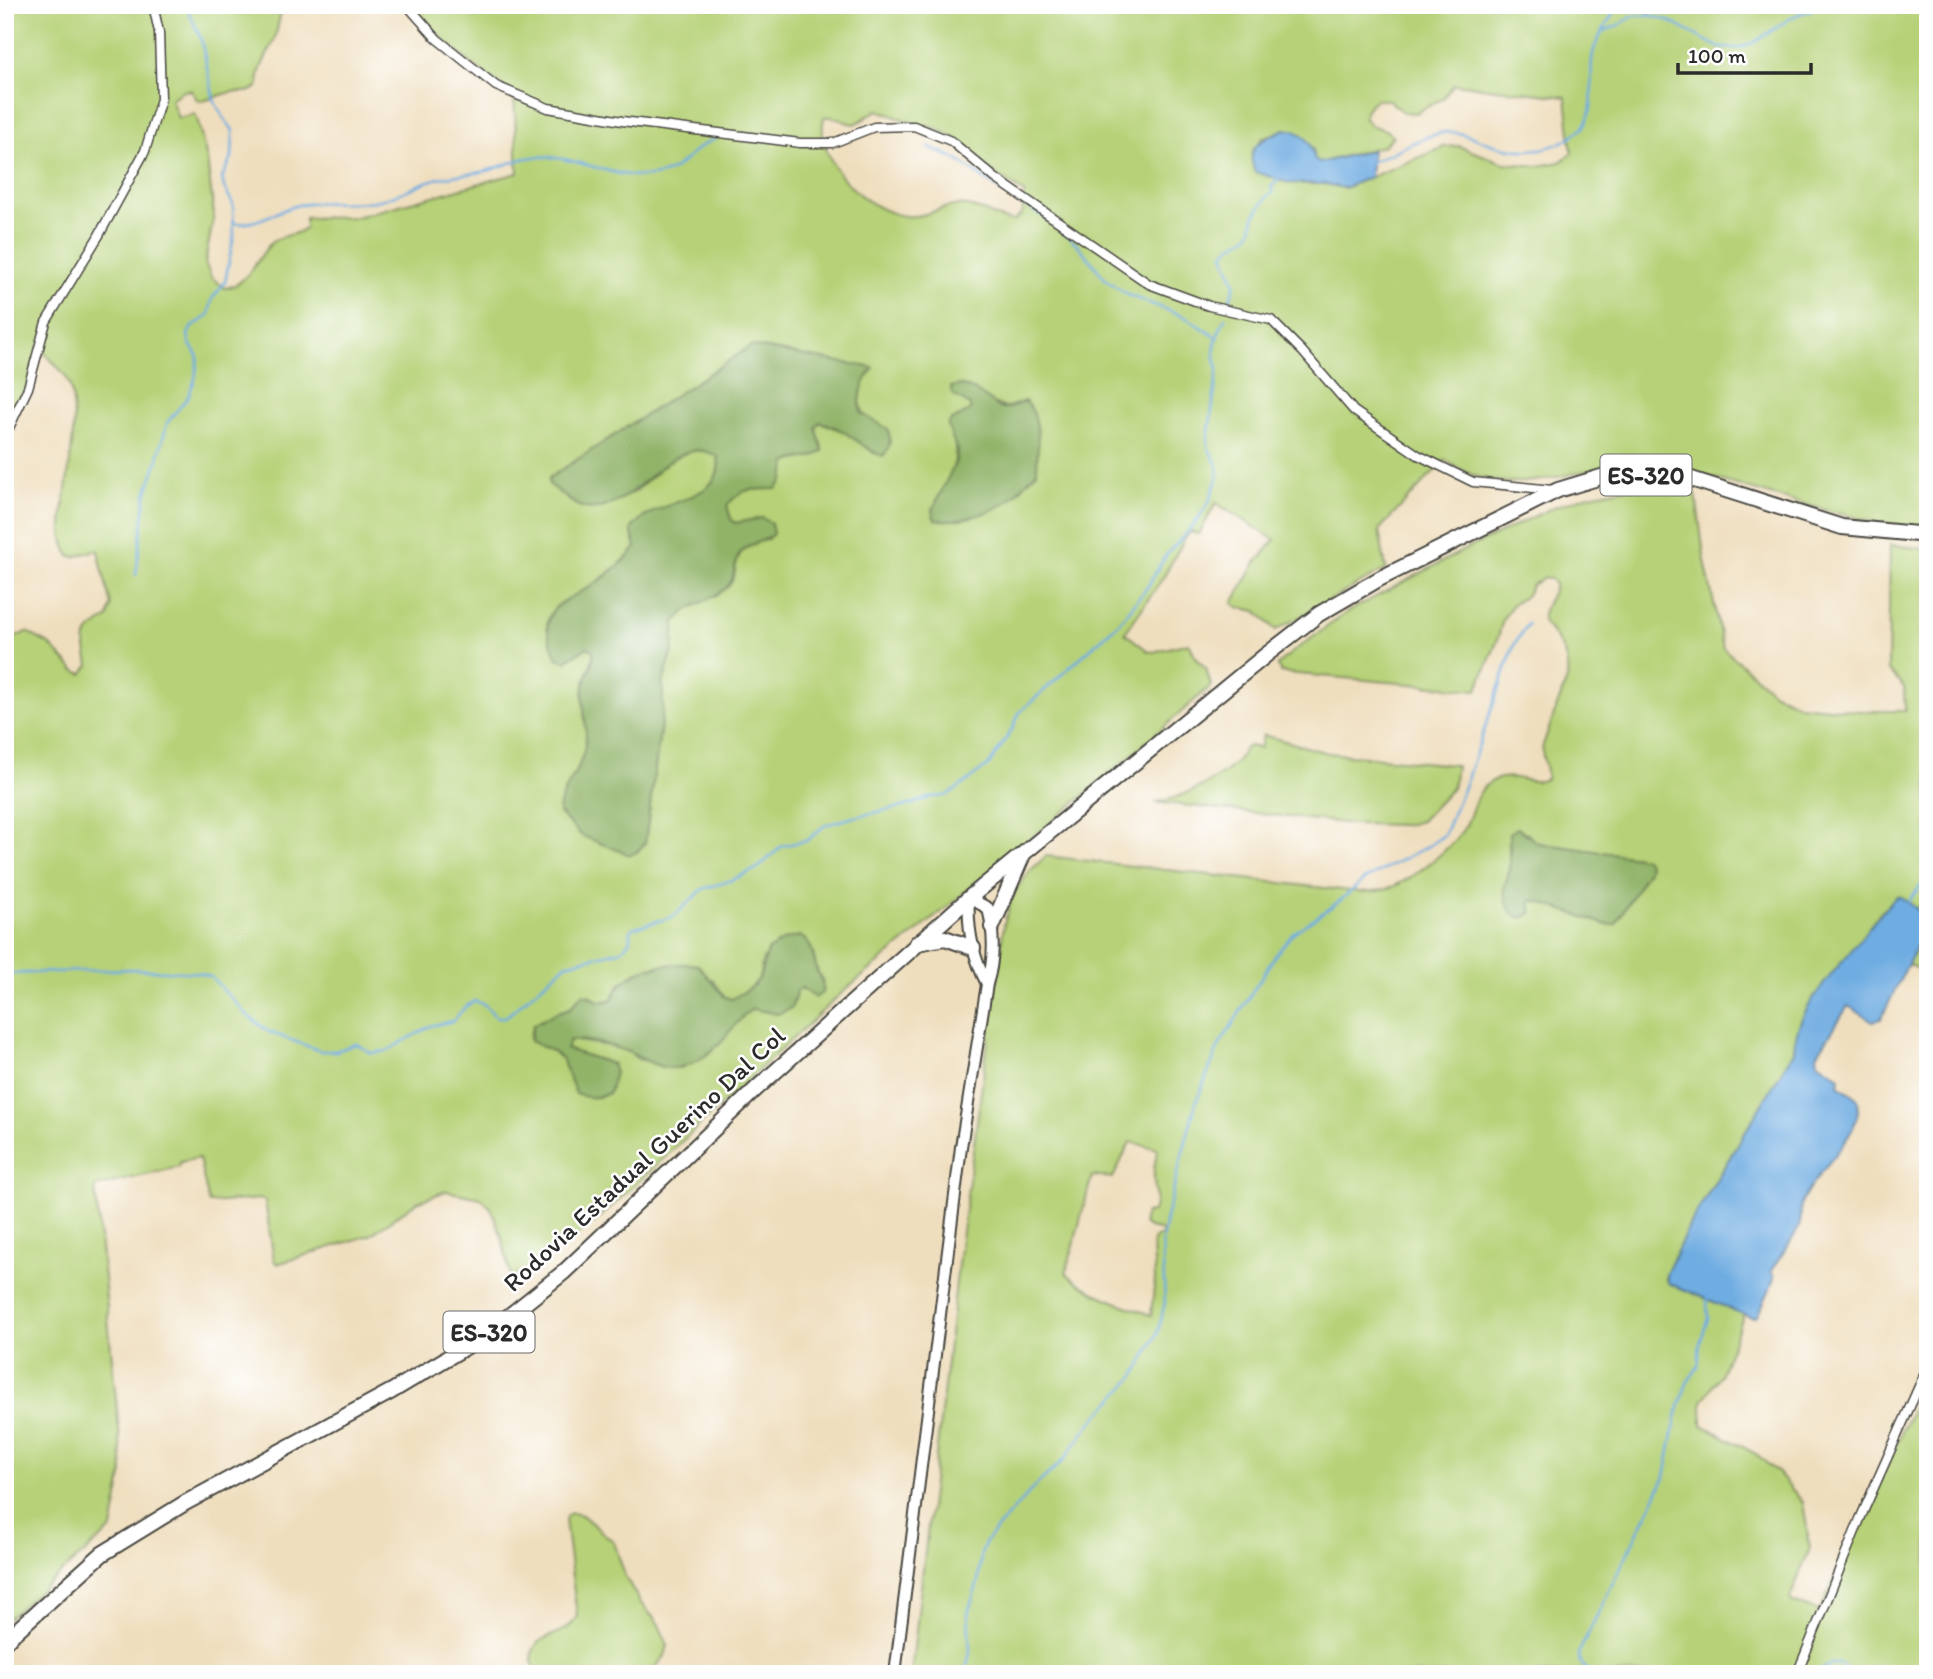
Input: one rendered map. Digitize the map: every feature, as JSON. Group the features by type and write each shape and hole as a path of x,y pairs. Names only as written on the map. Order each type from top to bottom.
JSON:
{"main road":[{"name":"ES-320","path":"915,944 1024,852 1319,614 1379,579 1558,491 1611,474 1685,477 1842,527 1928,535"},
{"path":"992,927 1024,852"},
{"path":"915,944 945,938 973,948"},
{"name":"Rodovia Estadual Guerino Dal Col","path":"5,1641 102,1553 185,1503 392,1391 484,1336 564,1272 757,1088 915,944"}],"street":[{"path":"5,436 28,388 46,322 98,237 145,151 161,99 159,32 153,5"},
{"path":"407,5 437,38 496,86 548,107 622,121 800,143 834,143 874,127 914,125 951,141 995,178 1149,284 1209,306 1271,320 1354,411 1418,455 1473,482 1558,491"},
{"path":"895,1674 961,1147 986,984 992,967 992,927 988,908 969,898 967,921 986,984"},
{"path":"1797,1674 1860,1520 1928,1366"}],"green space":[{"path":"5,5 282,5 275,38 261,67 259,85 256,88 198,101 191,90 183,91 171,99 178,118 195,114 197,118 207,159 214,215 205,262 211,277 225,288 240,282 271,243 302,231 305,228 305,218 356,217 518,173 514,95 460,54 413,5 1928,5 1928,533 1787,500 1681,471 1616,466 1542,480 1505,482 1485,479 1445,460 1379,530 1386,569 1276,630 1256,611 1238,607 1233,603 1255,564 1275,540 1216,503 1199,534 1190,532 1185,538 1163,578 1125,633 1153,652 1189,643 1197,660 1206,668 1211,686 1109,775 843,992 595,1222 548,1256 511,1278 501,1234 491,1208 481,1198 446,1191 417,1202 370,1235 277,1264 274,1260 265,1201 260,1199 209,1203 199,1158 180,1162 179,1167 95,1187 123,1471 112,1529 5,1621 5,649 17,636 27,632 49,644 74,670 82,674 89,665 86,637 93,628 108,618 111,605 98,551 70,556 64,544 63,517 74,424 72,394 64,374 48,356 39,351 27,387 5,433","holes":["1454,84 1566,97 1572,153 1560,162 1538,166 1504,163 1458,146 1444,147 1344,188 1306,184 1252,154 1261,139 1285,129 1313,148 1315,160 1319,163 1383,146 1393,136 1370,125 1365,119 1365,111 1370,104 1376,100 1389,100 1403,112 1416,113 1443,98","878,110 938,129 958,140 989,170 1024,193 1022,214 1014,221 959,205 921,215 905,216 873,204 858,193 834,166 823,133 824,117 833,117 853,124","751,346 863,381 860,402 874,453 846,432 820,422 816,428 823,451 787,463 783,481 767,488 742,492 727,506 735,523 762,518 768,539 744,550 736,563 731,583 725,589 692,607 675,622 673,650 663,683 663,709 645,843 562,797 579,766 587,740 584,692 593,650 588,647 566,661 550,639 548,619 559,604 603,578 632,552 636,547 631,530 641,520 699,493 711,484 718,473 718,457 707,450 690,451 668,461 635,492 584,508 549,484 549,478","966,401 987,401 1006,407 1017,403 1037,471 1016,494 937,499 949,478 954,462 955,445 951,421 970,411","800,936 813,953 816,968 823,981 810,994 802,988 797,991 793,1004 778,1014 752,1009 712,1051 681,1068 638,1059 629,1052 609,1046 570,1040 566,1049 613,1064 601,1097 576,1093 562,1059 530,1041 531,1031 541,1020 573,1005 578,998 590,995 600,1002 612,999 620,985 712,979 725,997 732,1000 759,979 763,959 784,940"]},
{"path":"751,346 874,368 862,389 861,413 888,429 889,446 883,456 839,429 820,422 816,428 823,451 812,457 787,463 783,481 776,489 743,492 727,506 735,523 762,518 771,523 773,534 743,549 729,585 686,611 675,622 673,650 663,683 663,709 645,843 630,855 582,836 559,813 564,794 584,752 586,732 583,697 593,651 588,647 565,661 557,658 549,637 548,621 553,611 562,603 596,583 627,557 636,547 631,530 641,520 711,484 718,472 718,457 700,451 684,453 668,462 621,499 604,507 585,508 576,504 549,484 549,478"},
{"path":"960,385 975,390 1000,408 1009,408 1025,401 1037,424 1037,471 1014,496 997,508 956,520 935,520 932,511 956,461 957,450 948,427 950,421 970,411 970,406 951,392 951,387"},
{"path":"1633,487 1696,494 1704,556 1723,648 1774,693 1799,705 1858,711 1905,711 1904,687 1888,670 1890,545 1928,549 1928,975 1908,964 1923,933 1926,917 1903,898 1881,911 1795,1043 1794,1051 1691,1222 1665,1278 1669,1283 1744,1314 1720,1376 1702,1401 1702,1425 1756,1454 1777,1472 1803,1502 1810,1548 1790,1598 1792,1602 1820,1611 1928,1374 1928,1674 911,1674 961,1239 1004,924 1014,892 1046,856 1359,892 1386,889 1419,871 1460,834 1478,797 1489,783 1505,778 1534,781 1546,779 1543,745 1567,679 1565,655 1543,622 1544,612 1555,585 1551,579 1544,577 1531,586 1527,595 1512,605 1503,619 1497,642 1477,690 1287,673 1281,672 1277,666 1347,612 1466,549 1554,507 1589,495","holes":["1509,833 1528,834 1533,841 1548,845 1645,858 1649,866 1615,925 1607,925 1533,899 1530,904 1504,888 1509,876","1130,1142 1158,1149 1154,1171 1156,1199 1153,1212 1146,1213 1143,1224 1163,1231 1162,1235 1155,1238 1153,1245 1155,1279 1151,1315 1096,1293 1066,1273 1092,1176 1113,1178"]},
{"path":"1263,735 1328,753 1453,765 1456,766 1453,787 1421,821 1406,825 1353,824 1155,802 1179,796 1219,776 1240,758 1245,748 1260,748"},
{"path":"1518,828 1538,843 1645,858 1649,866 1647,872 1615,925 1607,925 1533,900 1530,904 1532,912 1526,916 1516,916 1512,912 1506,901 1504,888 1509,872 1509,833"},
{"path":"800,936 811,947 823,984 822,993 815,998 802,988 797,991 791,1008 778,1014 752,1009 709,1053 691,1064 664,1067 614,1047 570,1040 566,1049 612,1064 615,1073 609,1093 589,1097 576,1094 562,1059 530,1041 533,1025 557,1012 569,1009 583,994 599,1001 607,1001 612,999 628,978 657,966 698,965 725,997 732,999 759,979 768,950 784,940"},
{"path":"567,1515 582,1515 614,1542 625,1576 640,1602 658,1623 668,1645 665,1656 650,1674 536,1674 532,1659 538,1642 571,1625 577,1616 565,1520"}],"water":[{"path":"1285,129 1298,132 1306,138 1315,160 1319,163 1372,150 1370,177 1344,188 1325,184 1289,183 1255,172 1252,163 1254,149 1264,140"},
{"path":"1897,896 1927,917 1923,933 1881,1019 1873,1021 1848,1006 1817,1055 1818,1062 1840,1077 1839,1085 1858,1099 1858,1113 1847,1139 1802,1202 1800,1224 1771,1271 1773,1280 1758,1314 1756,1317 1750,1317 1668,1283 1666,1274 1691,1222 1794,1051 1796,1036 1807,1008 1825,982"}],"waterway":[{"path":"136,575 146,494 167,423 188,397 195,379 198,357 188,335 191,328 209,315 212,299 225,282 234,235 233,204 222,178 232,157 233,130 214,100 201,39 189,12 189,5"},
{"path":"1370,162 1423,139 1447,132 1471,136 1498,146 1527,150 1557,145 1580,131 1586,123 1591,106 1593,53 1617,5"},
{"path":"1648,15 1651,5"},
{"path":"1604,31 1632,16 1648,15 1667,20 1720,48 1739,48 1753,43 1794,16 1824,5"},
{"path":"235,223 265,218 305,204 380,200 436,179 482,172 527,158 560,158 625,175 658,175 674,169 700,147 715,139"},
{"path":"929,147 956,159 1046,218 1078,245 1106,280 1128,295 1185,317 1216,337"},
{"path":"1229,303 1235,284 1224,254 1248,236 1254,217 1267,196 1273,193 1271,187 1279,179"},
{"path":"5,974 132,969 200,973 211,977 248,1016 269,1032 321,1051 336,1051 356,1044 370,1053 387,1051 430,1026 453,1021 474,1001 484,1004 496,1017 506,1017 566,964 622,950 629,942 632,928 673,917 703,889 758,868 782,846 808,840 825,825 945,796 989,765 1013,728 1019,713 1119,623 1146,589 1166,555 1194,525 1209,502 1218,467 1208,447 1218,368 1215,349 1225,318"},
{"path":"965,1674 970,1651 968,1613 978,1582 981,1554 986,1541 1033,1488 1063,1461 1090,1424 1135,1376 1158,1333 1165,1302 1162,1242 1166,1218 1196,1102 1219,1046 1276,954 1293,933 1341,900 1364,880 1444,835 1464,787 1515,643 1528,624"},
{"path":"1906,904 1928,877"},
{"path":"1598,1674 1584,1667 1578,1654 1665,1477 1677,1413 1687,1383 1698,1367 1700,1343 1708,1318 1709,1297"},
{"path":"1811,1674 1831,1664 1841,1664 1850,1674"}]}
